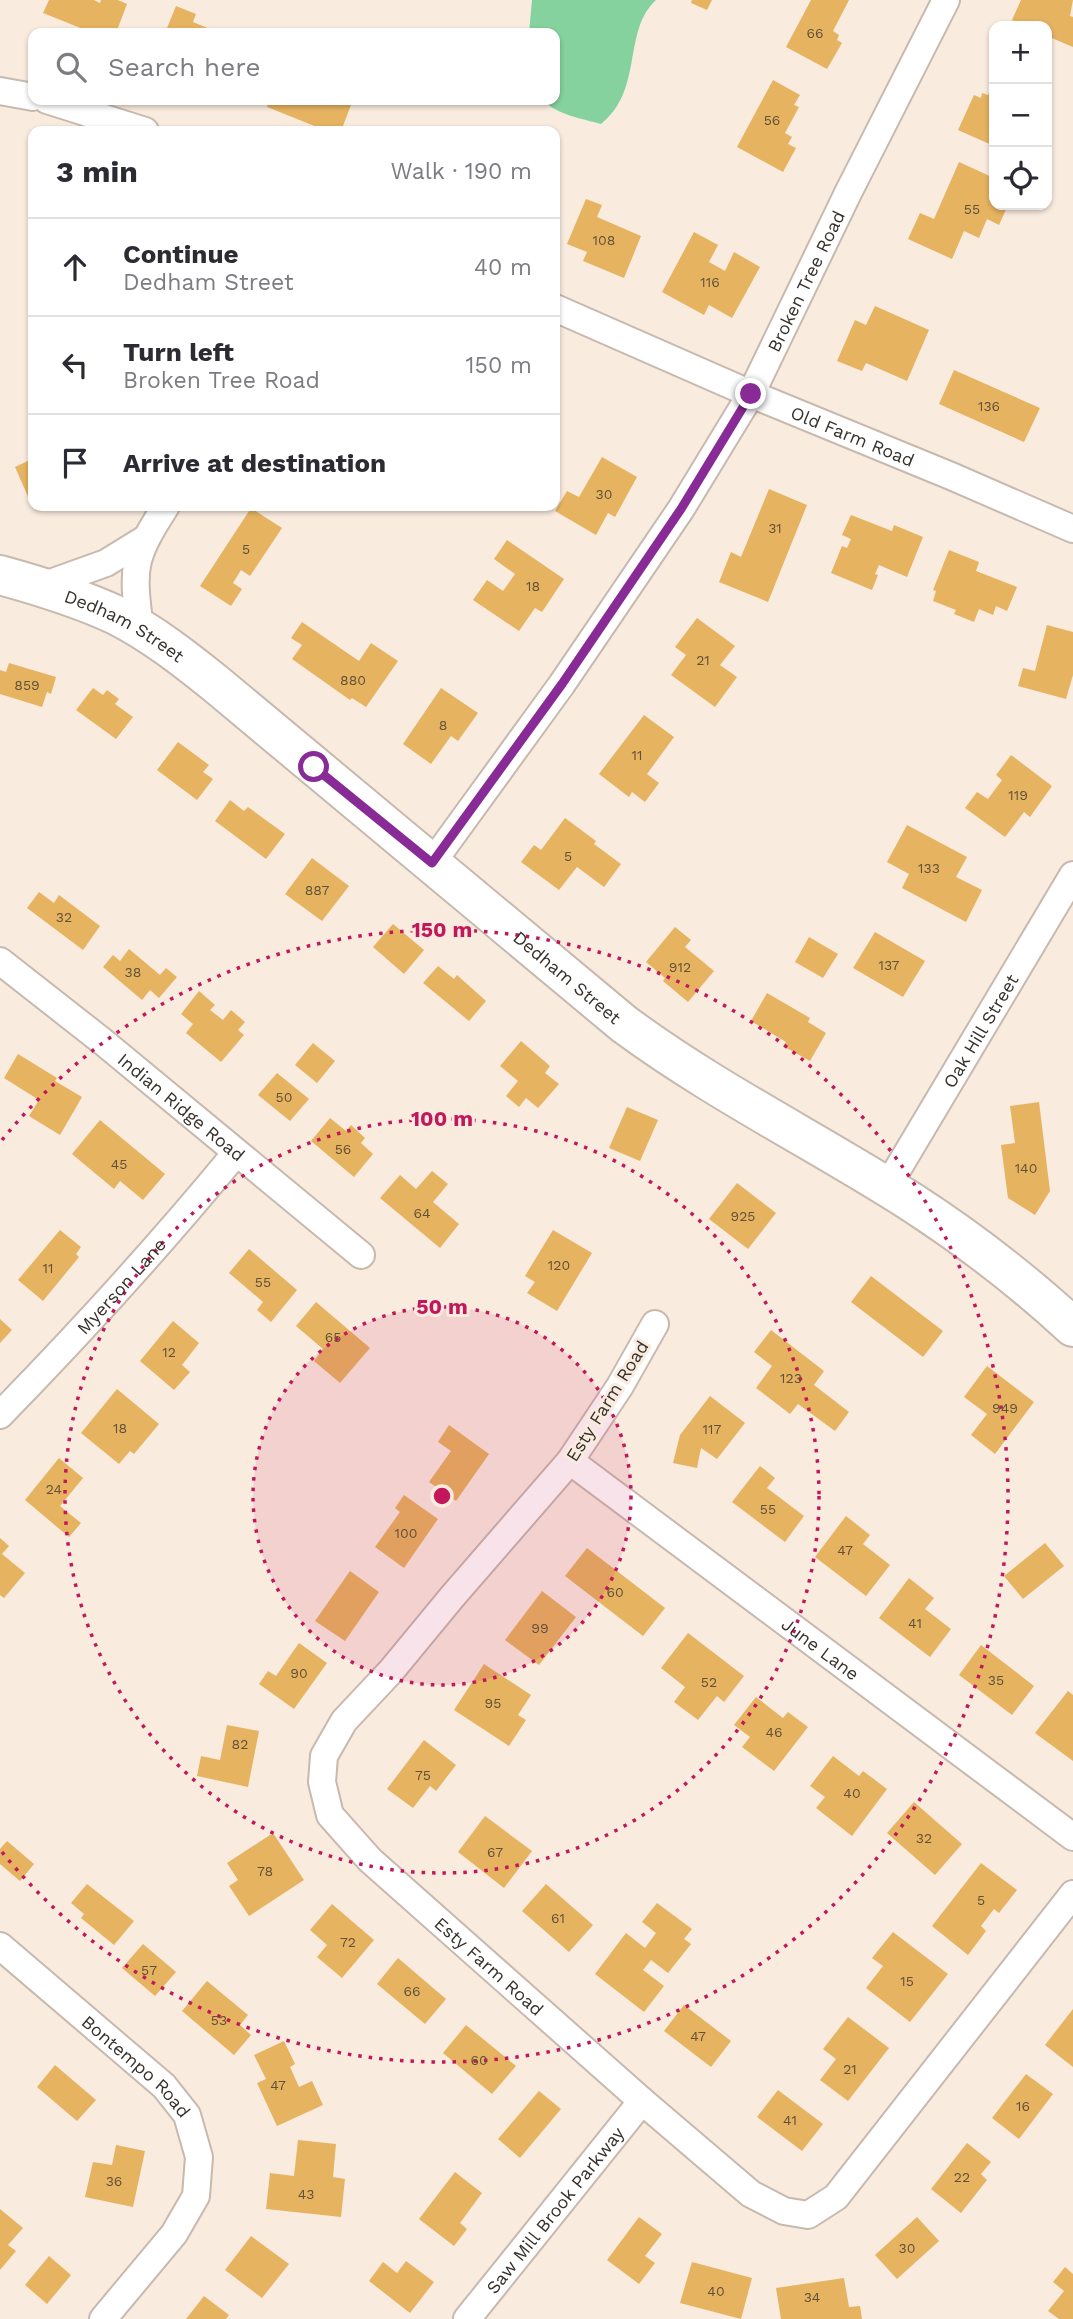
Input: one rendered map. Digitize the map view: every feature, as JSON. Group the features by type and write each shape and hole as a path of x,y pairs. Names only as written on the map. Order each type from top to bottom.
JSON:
{"street":[{"name":"Broken Tree Road","path":"432,863 562,684 681,509 751,394 848,193 946,0"},
{"path":"0,91 28,96"},
{"path":"63,105 129,126"},
{"name":"Old Farm Road","path":"560,310 751,394 1073,529"},
{"path":"140,629 134,582 138,557 145,538 163,511"},
{"path":"39,587 106,563 145,538"},
{"name":"Dedham Street","path":"0,575 89,603 140,629 216,684 569,980 656,1048 725,1092 887,1187 994,1259 1073,1327"},
{"name":"Oak Hill Street","path":"887,1187 1073,875"},
{"name":"Indian Ridge Road","path":"0,961 102,1041 361,1255"},
{"name":"Myerson Lane","path":"0,1415 81,1332 236,1153"},
{"name":"Esty Farm Road","path":"655,1324 620,1386 570,1461 391,1671 344,1721 324,1756 323,1782 330,1815 370,1860 751,2194 784,2211 808,2215 836,2197 904,2114 1073,1894"},
{"name":"June Lane","path":"570,1461 1073,1837"},
{"name":"Bontempo Road","path":"0,1946 164,2086 187,2115 199,2157 196,2196 174,2234 103,2319"},
{"name":"Saw Mill Brook Parkway","path":"467,2319 642,2101"}],"green space":[{"path":"532,0 656,0 639,28 623,95 601,124 578,118 548,105 560,105 560,28 529,28"}],"building":[{"path":"49,0 94,0 100,3 101,0 118,0 127,4 118,28 80,28 43,13"},
{"path":"692,0 712,0 707,10 691,3"},
{"path":"811,0 849,0 833,31 839,35 837,40 842,43 827,69 786,47"},
{"path":"1021,0 1073,0 1070,16 1073,17 1073,47 1052,38 1052,21 1012,20"},
{"path":"176,6 196,14 193,22 208,28 167,28"},
{"path":"773,80 800,95 794,105 799,107 785,133 792,137 788,144 796,148 783,172 737,147"},
{"path":"982,93 988,95 989,93 989,144 958,130 974,95 981,98"},
{"path":"351,105 343,126 314,126 267,107"},
{"path":"959,162 989,176 989,210 1006,210 999,225 987,219 979,238 964,231 952,259 908,239 920,213 934,219"},
{"path":"586,199 602,205 597,217 641,236 624,278 583,261 587,252 567,244"},
{"path":"694,232 718,245 709,262 725,271 734,252 760,267 732,318 709,305 704,315 662,292"},
{"path":"875,306 929,330 907,381 866,363 862,371 837,361 855,320 866,325"},
{"path":"954,370 1040,408 1024,442 939,404"},
{"path":"602,457 637,477 615,517 608,513 596,535 555,511 560,511 560,503 567,491 579,497"},
{"path":"28,461 28,497 15,467"},
{"path":"769,489 807,505 768,602 719,582 731,552 741,557"},
{"path":"249,511 256,511 282,528 250,576 241,570 233,583 242,589 231,606 200,586"},
{"path":"851,515 892,531 894,525 923,537 907,577 879,565 872,590 831,573 842,546 847,548 851,539 842,535"},
{"path":"507,540 564,579 542,612 535,608 519,631 473,600 487,580 503,591 515,574 494,559"},
{"path":"949,550 979,562 976,571 1017,587 1007,611 996,606 993,615 979,609 974,622 954,614 956,610 933,601 936,591 933,590"},
{"path":"697,618 735,646 720,665 737,677 715,707 671,675 686,655 675,647"},
{"path":"302,622 359,661 371,643 398,661 366,707 352,698 350,700 292,659 302,645 291,638"},
{"path":"1047,625 1073,632 1073,675 1066,699 1018,686 1023,668 1035,671"},
{"path":"9,663 56,677 51,694 47,692 42,707 0,694 0,670 6,672"},
{"path":"93,688 103,695 107,690 119,699 115,704 133,717 116,739 76,710"},
{"path":"441,688 478,713 458,741 451,736 431,764 403,744"},
{"path":"644,715 674,737 647,774 659,783 645,802 632,792 629,797 599,774"},
{"path":"178,742 209,765 203,772 213,779 197,800 157,770"},
{"path":"1011,755 1052,786 1030,817 1024,812 1005,837 965,808 977,792 988,799 1002,780 996,775"},
{"path":"230,800 244,811 248,807 285,834 266,859 215,821"},
{"path":"565,818 621,864 604,887 577,867 559,890 521,862 534,845 541,850"},
{"path":"907,825 967,857 956,877 982,890 966,922 902,888 909,874 887,862"},
{"path":"312,858 349,886 322,921 285,894"},
{"path":"39,892 54,903 59,895 100,926 83,950 27,908"},
{"path":"393,924 424,950 404,974 373,947"},
{"path":"675,927 691,940 685,947 714,971 688,1002 646,962"},
{"path":"875,932 925,961 903,997 853,968"},
{"path":"809,937 838,954 823,978 795,962"},
{"path":"129,949 160,975 166,968 177,977 159,998 150,990 142,1000 103,967 113,955 120,961"},
{"path":"438,966 454,979 457,975 486,1001 469,1021 423,983"},
{"path":"199,991 215,1005 210,1010 223,1020 231,1010 245,1022 238,1030 244,1035 221,1062 186,1033 193,1024 181,1014"},
{"path":"767,993 810,1018 808,1022 826,1033 810,1061 783,1046 786,1042 751,1021"},
{"path":"521,1041 550,1066 545,1073 559,1084 538,1108 526,1098 519,1107 506,1096 518,1081 500,1066"},
{"path":"313,1043 335,1061 317,1083 295,1065"},
{"path":"18,1054 82,1097 60,1135 29,1116 39,1100 4,1078"},
{"path":"277,1073 309,1099 290,1121 258,1095"},
{"path":"1039,1102 1050,1191 1035,1215 1008,1198 1001,1145 1015,1143 1010,1106"},
{"path":"627,1107 658,1120 640,1161 609,1148"},
{"path":"330,1118 346,1131 351,1125 365,1138 361,1143 373,1154 354,1177 311,1141"},
{"path":"100,1120 165,1174 143,1200 120,1181 114,1189 72,1154"},
{"path":"432,1171 448,1184 433,1202 459,1224 440,1248 380,1198 400,1175 416,1189"},
{"path":"737,1183 776,1213 748,1249 709,1219"},
{"path":"60,1230 81,1247 76,1254 79,1257 43,1301 18,1280"},
{"path":"553,1230 592,1253 557,1311 527,1293 535,1282 525,1276"},
{"path":"249,1249 297,1290 271,1322 257,1310 263,1302 229,1273"},
{"path":"871,1276 943,1331 923,1357 851,1302"},
{"path":"316,1302 370,1348 340,1383 314,1361 323,1349 296,1326"},
{"path":"0,1319 12,1330 0,1343"},
{"path":"173,1321 199,1343 182,1365 190,1372 174,1390 140,1361"},
{"path":"771,1330 824,1371 814,1385 849,1412 835,1431 798,1404 790,1414 756,1388 772,1366 754,1352"},
{"path":"987,1366 1034,1402 995,1454 971,1435 987,1414 964,1397"},
{"path":"117,1389 159,1424 134,1454 130,1451 119,1464 81,1433"},
{"path":"710,1396 745,1423 717,1459 701,1448 697,1468 673,1463 680,1435"},
{"path":"449,1425 489,1454 456,1501 429,1482 451,1451 438,1442"},
{"path":"59,1458 83,1478 60,1506 81,1523 69,1537 25,1500"},
{"path":"760,1466 775,1478 767,1488 804,1516 785,1542 732,1502"},
{"path":"404,1495 438,1519 404,1568 375,1547 400,1512 395,1508"},
{"path":"846,1516 870,1535 863,1544 890,1565 866,1596 815,1557"},
{"path":"0,1538 9,1546 2,1554 25,1573 4,1598 0,1595"},
{"path":"1045,1543 1064,1566 1023,1599 1004,1576"},
{"path":"587,1548 665,1608 643,1636 565,1576"},
{"path":"350,1571 379,1592 345,1641 315,1621"},
{"path":"909,1578 934,1598 925,1609 951,1629 930,1657 879,1618"},
{"path":"542,1591 576,1617 539,1665 505,1640"},
{"path":"688,1633 744,1676 724,1702 717,1696 698,1720 674,1702 685,1687 661,1668"},
{"path":"299,1643 327,1663 294,1709 259,1684 268,1671 276,1676"},
{"path":"981,1645 1034,1686 1012,1715 959,1675"},
{"path":"484,1664 531,1695 518,1715 526,1720 509,1746 454,1710"},
{"path":"1068,1691 1073,1695 1073,1761 1035,1733"},
{"path":"756,1697 783,1718 788,1712 808,1727 774,1771 742,1747 750,1737 734,1725"},
{"path":"227,1725 259,1731 248,1787 197,1776 201,1756 220,1760"},
{"path":"424,1740 456,1765 436,1791 430,1786 413,1808 387,1789"},
{"path":"833,1756 859,1776 863,1771 887,1789 852,1836 816,1808 825,1797 810,1786"},
{"path":"914,1802 962,1844 935,1875 887,1833"},
{"path":"485,1816 532,1851 504,1888 458,1852"},
{"path":"273,1833 304,1880 249,1916 229,1886 238,1880 227,1863"},
{"path":"7,1841 34,1864 20,1881 0,1864 0,1849"},
{"path":"981,1863 1017,1890 999,1913 994,1909 981,1926 986,1931 968,1955 932,1926"},
{"path":"87,1884 134,1921 114,1945 81,1918 84,1914 71,1903"},
{"path":"546,1884 593,1925 569,1952 522,1911"},
{"path":"657,1903 692,1929 684,1939 691,1944 668,1973 651,1960 643,1970 664,1986 644,2012 595,1974 626,1933 645,1948 656,1933 642,1922"},
{"path":"332,1904 374,1940 342,1978 317,1957 327,1945 310,1930"},
{"path":"893,1932 948,1974 910,2022 866,1988 883,1966 872,1958"},
{"path":"143,1944 176,1972 155,1996 122,1968"},
{"path":"398,1958 446,1999 425,2024 377,1984"},
{"path":"207,1981 248,2015 240,2025 251,2035 234,2055 182,2011"},
{"path":"684,2005 731,2041 711,2067 664,2031"},
{"path":"1073,2009 1073,2067 1045,2045"},
{"path":"848,2017 889,2048 848,2101 820,2080 836,2059 823,2049"},
{"path":"466,2025 516,2066 492,2094 443,2053"},
{"path":"284,2041 295,2064 290,2067 299,2087 312,2081 323,2105 277,2126 257,2083 266,2079 254,2055"},
{"path":"55,2065 96,2100 77,2121 37,2087"},
{"path":"1026,2074 1053,2094 1019,2139 992,2118"},
{"path":"778,2090 823,2124 802,2151 757,2117"},
{"path":"539,2091 561,2109 520,2158 498,2139"},
{"path":"298,2140 336,2144 333,2177 345,2179 341,2217 266,2209 270,2173 294,2176"},
{"path":"967,2143 991,2162 981,2174 987,2180 961,2213 931,2189"},
{"path":"116,2145 145,2151 133,2207 85,2197 93,2162 112,2165"},
{"path":"455,2172 482,2193 460,2223 467,2229 454,2246 419,2219"},
{"path":"0,2209 23,2228 8,2245 16,2251 0,2270"},
{"path":"639,2217 662,2234 645,2256 655,2263 639,2284 607,2260"},
{"path":"917,2217 939,2241 897,2279 875,2255"},
{"path":"251,2236 289,2264 262,2298 225,2270"},
{"path":"49,2256 71,2275 47,2304 25,2285"},
{"path":"406,2261 434,2282 410,2313 369,2281 383,2262 397,2273"},
{"path":"692,2262 752,2278 741,2319 680,2303"},
{"path":"1065,2267 1073,2274 1073,2319 1059,2319 1048,2311 1064,2291 1053,2282"},
{"path":"844,2278 849,2307 860,2306 862,2319 781,2319 776,2288"},
{"path":"204,2296 229,2315 226,2319 186,2319"}],"route":[{"path":"314,767 432,863 562,684 681,509 751,394"}]}
